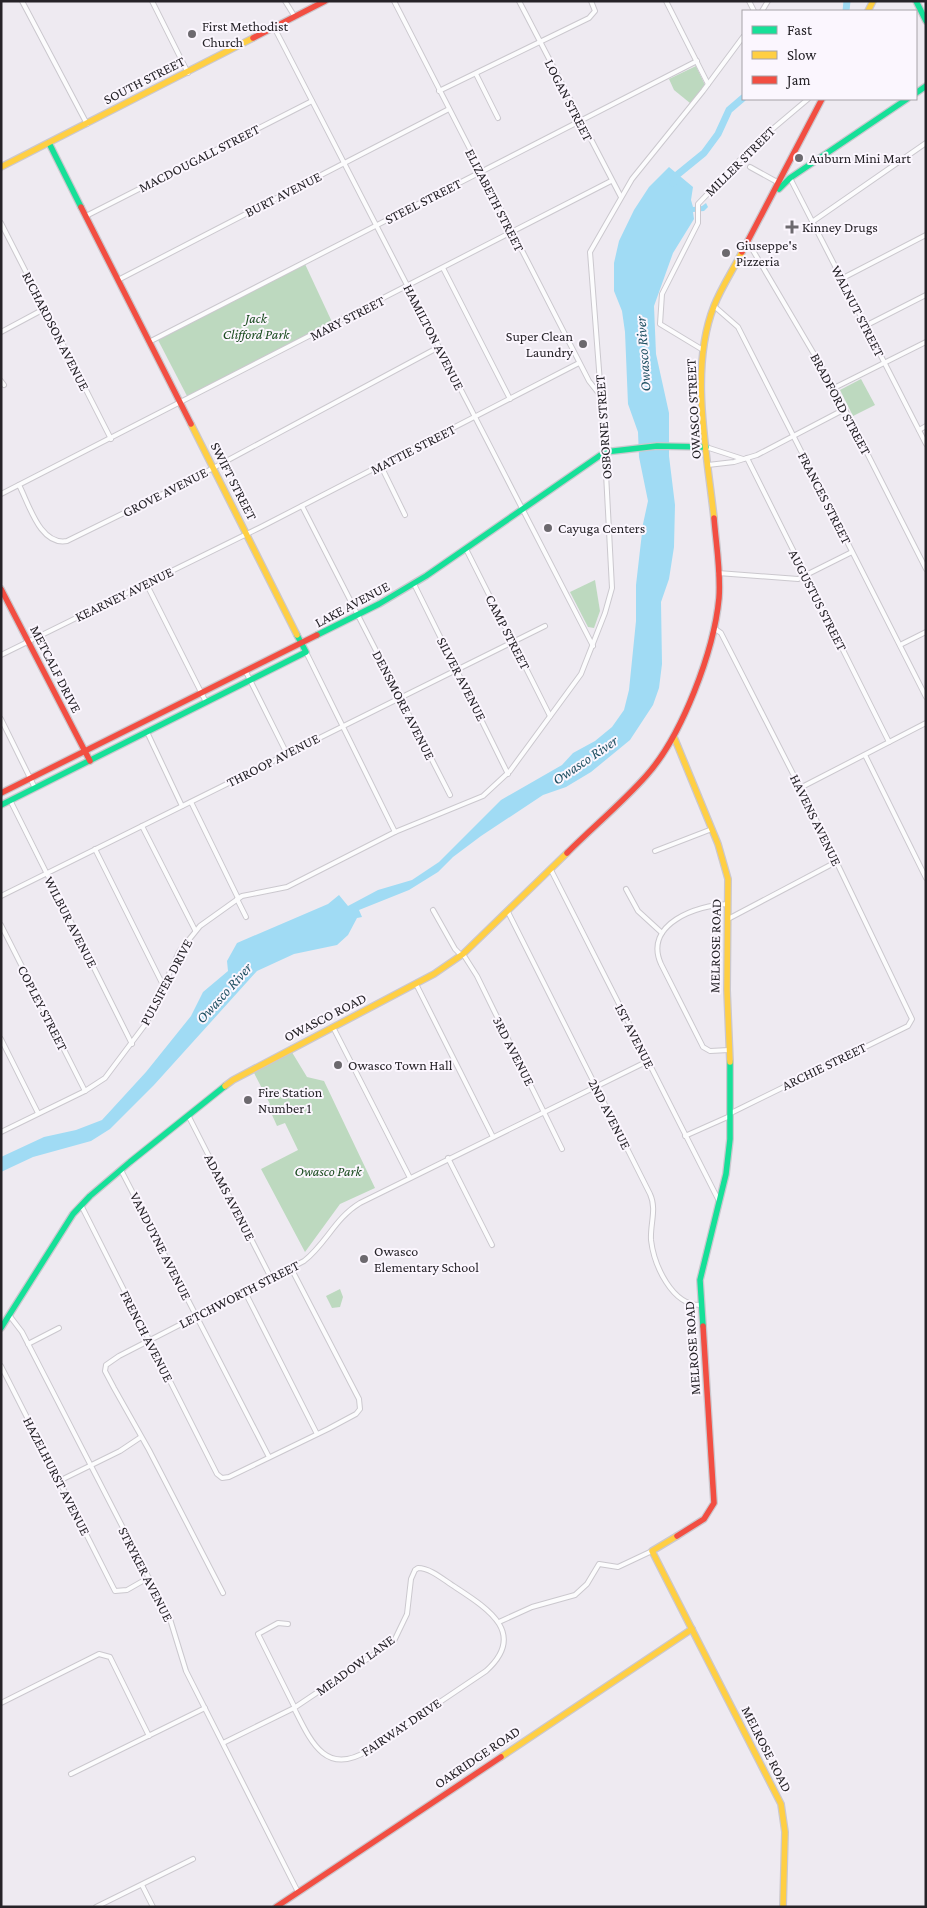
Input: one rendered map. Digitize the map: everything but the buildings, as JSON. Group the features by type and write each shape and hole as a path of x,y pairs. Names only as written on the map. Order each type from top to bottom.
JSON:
{"main road":[{"name":"SOUTH STREET","path":"1,167 188,73 325,1"},
{"path":"916,1 926,21"},
{"name":"OWASCO STREET","path":"674,737 696,688 714,626 719,597 702,395 703,350 714,306 821,100"},
{"path":"770,201 790,178 906,100"},
{"name":"SWIFT STREET","path":"49,143 306,652"},
{"path":"784,174 790,178"},
{"name":"LAKE AVENUE","path":"1,793 302,644 414,584 606,452 680,446 706,447"},
{"name":"METCALF DRIVE","path":"1,589 84,752 90,760"},
{"path":"1,805 306,652"},
{"name":"MELROSE ROAD","path":"674,737 712,829 727,872 730,1114 728,1161 702,1267 701,1305 714,1503 704,1520 652,1551 781,1804 785,1832 783,1907"},
{"name":"OWASCO ROAD","path":"1,1328 62,1228 81,1205 188,1115 240,1076 416,984 464,954 639,784 658,761 674,737"},
{"name":"OAKRIDGE ROAD","path":"276,1907 692,1629"}],"street":[{"path":"22,1 87,124"},
{"path":"152,1 188,73"},
{"path":"285,1 295,17"},
{"name":"ELIZABETH STREET","path":"394,1 579,363 589,382 601,396"},
{"name":"LOGAN STREET","path":"519,1 621,197"},
{"path":"439,91 584,20 595,12 591,1"},
{"path":"666,1 708,84"},
{"name":"HAMILTON AVENUE","path":"274,28 592,646"},
{"name":"OSBORNE STREET","path":"456,807 483,796 508,774 581,674 610,601 612,588 606,452 590,252 621,197 642,166 742,38"},
{"name":"STEEL STREET","path":"149,342 697,61"},
{"path":"476,74 498,118"},
{"name":"MILLER STREET","path":"703,350 662,327 660,317 662,294 698,223 698,204 756,143 807,100"},
{"name":"MACDOUGALL STREET","path":"86,216 312,101"},
{"name":"BURT AVENUE","path":"118,280 449,109"},
{"path":"812,222 926,143"},
{"path":"750,167 779,184"},
{"name":"WALNUT STREET","path":"790,178 926,444"},
{"name":"MARY STREET","path":"1,494 612,181"},
{"name":"RICHARDSON AVENUE","path":"1,223 111,438"},
{"path":"841,279 926,235"},
{"name":"BRADFORD STREET","path":"748,242 834,388 926,569"},
{"path":"443,268 510,399"},
{"path":"865,326 926,295"},
{"name":"FRANCES STREET","path":"714,306 738,327 926,697"},
{"path":"1,332 44,309"},
{"path":"834,388 926,342"},
{"name":"GROVE AVENUE","path":"19,485 46,536 62,542 173,490 439,347"},
{"name":"MATTIE STREET","path":"246,533 579,363"},
{"path":"1,380 4,386"},
{"path":"708,466 745,459 845,409"},
{"path":"919,430 926,426"},
{"path":"706,447 745,459"},
{"name":"AUGUSTUS STREET","path":"745,459 889,742"},
{"path":"380,466 405,515"},
{"name":"DENSMORE AVENUE","path":"302,506 450,795"},
{"name":"KEARNEY AVENUE","path":"1,655 246,533"},
{"name":"CAMP STREET","path":"466,549 550,716"},
{"path":"718,573 798,579 806,577 852,552"},
{"path":"146,583 206,702"},
{"name":"SILVER AVENUE","path":"414,584 508,774"},
{"name":"THROOP AVENUE","path":"1,896 457,668 545,626"},
{"name":"HAVENS AVENUE","path":"714,626 722,633 911,1016"},
{"path":"900,645 926,632"},
{"name":"SWIFT STREET","path":"306,652 395,832"},
{"path":"246,672 287,754"},
{"path":"1,719 35,788"},
{"path":"800,788 926,723"},
{"path":"147,732 182,806"},
{"path":"865,754 926,878"},
{"name":"WILBUR AVENUE","path":"10,800 132,1044"},
{"path":"191,802 246,917"},
{"name":"PULSIFER DRIVE","path":"1,1132 85,1091 105,1078 147,1022 179,952 195,930 237,899 254,892 287,887 395,832 456,807"},
{"path":"142,826 195,930"},
{"path":"656,851 712,829"},
{"path":"95,849 164,988"},
{"path":"728,919 836,862"},
{"name":"1ST AVENUE","path":"550,870 719,1201"},
{"path":"626,889 638,910 662,933"},
{"path":"728,904 687,912 662,933 657,946 658,958 701,1043 710,1051 729,1050"},
{"path":"433,910 457,952 464,954"},
{"name":"2ND AVENUE","path":"508,912 652,1198 654,1213 651,1238 656,1262 666,1281 680,1298 689,1305 701,1305"},
{"name":"COPLEY STREET","path":"1,925 85,1091"},
{"name":"3RD AVENUE","path":"464,954 477,976 562,1149"},
{"path":"416,984 493,1137"},
{"name":"ARCHIE STREET","path":"685,1136 908,1026 911,1022 911,1016"},
{"path":"333,1026 410,1178"},
{"path":"1,1039 38,1114"},
{"name":"LETCHWORTH STREET","path":"141,1437 105,1368 108,1362 291,1268 314,1253 339,1219 351,1208 448,1158 648,1061"},
{"name":"ADAMS AVENUE","path":"188,1115 271,1278"},
{"path":"448,1158 492,1245"},
{"name":"VANDUYNE AVENUE","path":"121,1170 269,1457"},
{"name":"FRENCH AVENUE","path":"81,1205 219,1476 227,1478 269,1457"},
{"path":"269,1457 356,1414 360,1404 291,1268"},
{"path":"245,1292 316,1434"},
{"name":"STRYKER AVENUE","path":"10,1315 28,1344 170,1619 182,1663 298,1892"},
{"path":"28,1344 59,1328"},
{"name":"HAZELHURST AVENUE","path":"1,1366 115,1591 122,1592 148,1578"},
{"path":"59,1481 141,1437 222,1592"},
{"path":"499,1622 532,1607 575,1595 588,1584 599,1564 618,1567 652,1551"},
{"name":"MEADOW LANE","path":"223,1743 294,1708 394,1640 407,1614 411,1579 415,1570 422,1568 445,1581 488,1608 499,1622"},
{"name":"FAIRWAY DRIVE","path":"288,1624 278,1624 258,1634 308,1736 322,1753 337,1760 356,1757 494,1663 503,1644 499,1622"},
{"path":"1,1703 99,1654 106,1654 110,1657 149,1736"},
{"path":"71,1774 205,1708"},
{"path":"96,1907 194,1859"},
{"path":"142,1885 153,1907"}],"green space":[{"path":"696,66 705,85 690,103 674,90 669,79"},
{"name":"Jack Clifford Park","path":"305,264 332,322 187,396 158,340"},
{"path":"861,379 875,405 853,416 840,390"},
{"path":"595,580 600,611 594,628 588,627 570,592"},
{"name":"Owasco Park","path":"290,1049 307,1077 324,1081 375,1188 340,1204 305,1252 261,1169 298,1150 285,1123 277,1126 268,1106 270,1104 252,1069"},
{"path":"340,1289 343,1297 340,1307 332,1308 326,1296"}],"water":[{"path":"669,167 693,187 691,200 693,207 702,206 706,203 708,207 704,211 693,212 694,219 673,253 654,306 656,354 669,413 669,456 675,505 674,547 669,579 661,602 662,664 659,688 653,705 630,740 591,772 566,787 543,795 481,836 453,857 438,872 409,890 359,910 362,917 357,918 348,935 337,945 294,954 257,971 154,1085 110,1129 91,1141 33,1157 1,1172 1,1157 44,1137 76,1130 102,1120 146,1072 191,1016 203,992 228,971 227,961 237,943 328,904 339,895 348,906 378,890 412,880 439,862 501,800 562,765 573,753 595,741 612,727 624,710 629,690 636,621 636,585 643,524 648,501 639,457 638,432 628,404 625,332 622,311 614,291 614,263 619,241 634,210 649,187"}],"waterway":[{"name":"Owasco River","path":"846,10 847,1"},
{"name":"Owasco River","path":"673,183 677,175 704,153 718,134 729,110 742,99"}],"traffic: fast":[{"path":"916,1 926,21"},
{"path":"917,92 926,86"},
{"path":"779,189 790,178 906,100"},
{"path":"49,143 81,207"},
{"path":"317,635 379,604 426,576 605,452 657,446 706,447"},
{"path":"1,805 306,652 297,635"},
{"path":"703,1326 700,1280 726,1174 730,1139 730,1062"},
{"path":"1,1328 73,1214 90,1196 130,1162 225,1086"}],"traffic: slow":[{"path":"868,10 873,1"},
{"path":"1,167 253,38"},
{"path":"714,518 704,439 701,383 702,356 714,306 742,252"},
{"path":"191,424 297,635"},
{"path":"674,737 718,844 728,879 727,990 730,1062"},
{"path":"225,1086 233,1080 434,974 463,954 567,853"},
{"path":"677,1536 652,1551 781,1804 785,1832 783,1907"},
{"path":"501,1757 692,1629"}],"traffic: jam":[{"path":"253,38 325,1"},
{"path":"742,252 821,100"},
{"path":"81,207 191,424"},
{"path":"567,853 646,776 672,739 684,716 711,643 716,619 719,578 714,518"},
{"path":"1,589 90,761"},
{"path":"1,793 317,635"},
{"path":"677,1536 704,1519 714,1503 703,1326"},
{"path":"276,1907 501,1757"}],"place":[{"name":"First Methodist Church","path":"192,34"},
{"name":"Auburn Mini Mart","path":"799,158"},
{"name":"Kinney Drugs","path":"792,227"},
{"name":"Giuseppe's Pizzeria","path":"726,253"},
{"name":"Super Clean Laundry","path":"583,344"},
{"name":"Cayuga Centers","path":"548,528"},
{"name":"Owasco Town Hall","path":"338,1065"},
{"name":"Fire Station Number 1","path":"248,1100"},
{"name":"Owasco Elementary School","path":"364,1259"}]}
